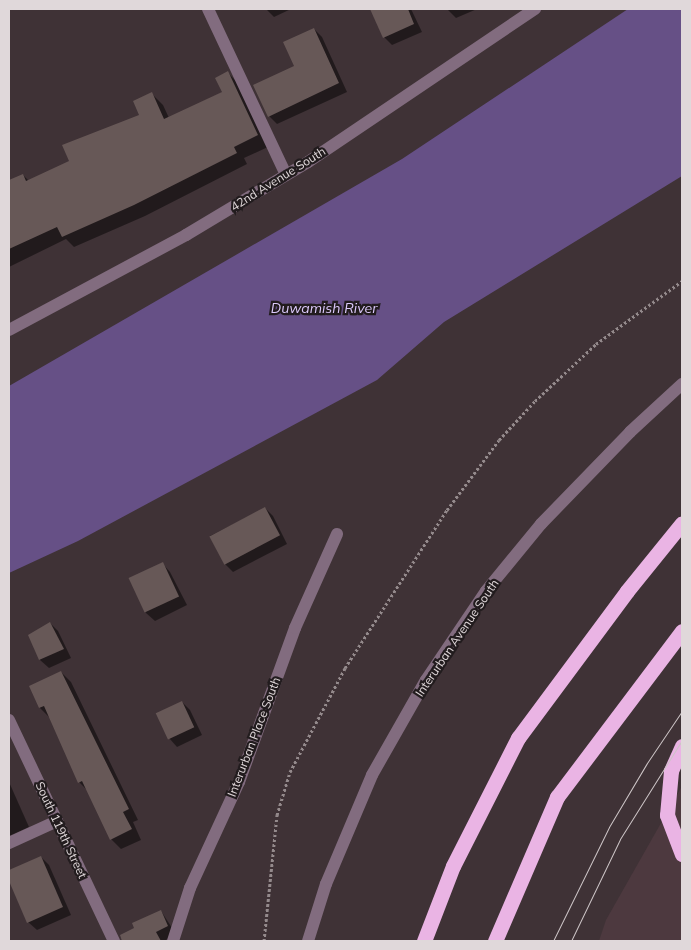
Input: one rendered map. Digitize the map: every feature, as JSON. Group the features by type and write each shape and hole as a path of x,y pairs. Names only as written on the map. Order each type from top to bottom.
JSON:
{"highway":[{"path":"424,941 453,866 518,738 626,591 682,523"},
{"path":"495,941 557,797 682,630"},
{"path":"682,746 671,771 667,815 682,854"}],"street":[{"path":"208,9 286,176"},
{"name":"42nd Avenue South","path":"9,330 186,235 286,176 535,9"},
{"name":"Interurban Avenue South","path":"308,941 326,884 372,775 432,672 486,591 542,524 630,432 682,384"},
{"name":"Interurban Place South","path":"173,941 190,888 239,782 295,628 337,534"},
{"name":"South 119th Street","path":"9,720 114,941"},
{"path":"9,843 57,821"}],"path":[{"path":"264,941 277,815 290,772 345,668 447,510 499,440 535,401 596,344 682,281"}],"shaded area":[{"path":"682,786 682,941 599,941 606,920"}],"water":[{"name":"Duwamish River","path":"628,9 682,9 682,176 444,322 377,380 78,541 9,573 9,386 402,159"}],"building":[{"path":"370,9 408,9 414,24 383,38"},
{"path":"314,28 339,83 268,117 253,85 294,66 283,42"},
{"path":"228,71 258,135 234,147 237,153 134,205 62,237 57,227 9,249 9,180 23,174 26,181 69,161 62,145 139,115 133,101 152,92 164,119 222,92 215,78"},
{"path":"265,507 280,535 224,565 209,537"},
{"path":"163,562 179,596 145,612 129,578"},
{"path":"50,622 64,649 39,660 28,635"},
{"path":"61,671 129,809 123,812 132,829 110,840 82,781 78,783 44,706 39,708 29,686"},
{"path":"182,701 194,727 168,740 156,713"},
{"path":"41,856 63,907 27,923 9,881 9,870"},
{"path":"161,910 168,926 156,932 161,941 122,941 120,935 134,928 132,923"}],"tram line":[{"path":"553,941 609,827 647,763 682,711"},
{"path":"571,941 620,839 682,740"}]}
